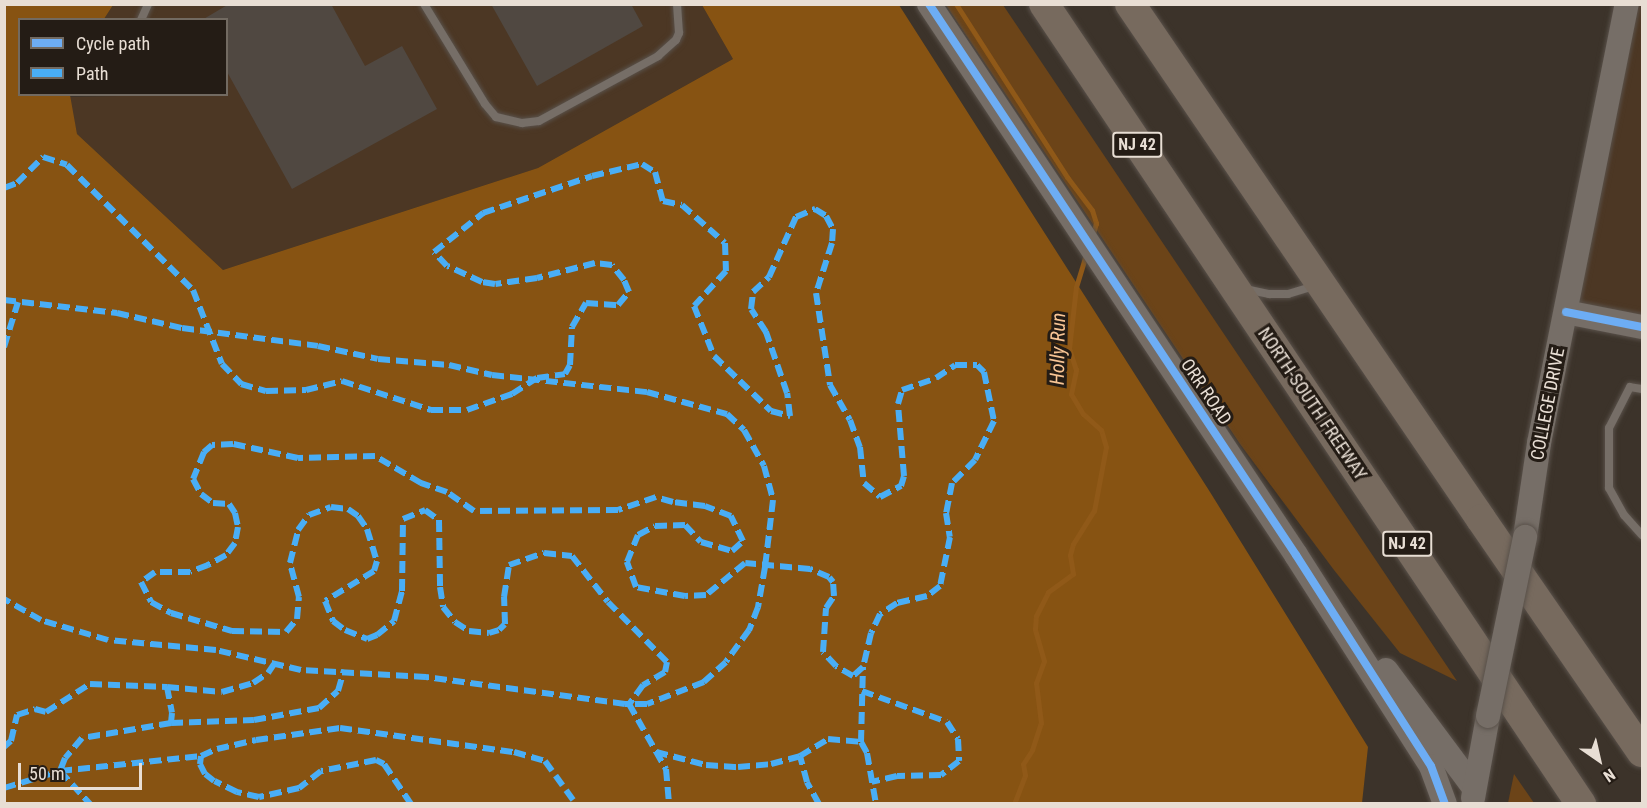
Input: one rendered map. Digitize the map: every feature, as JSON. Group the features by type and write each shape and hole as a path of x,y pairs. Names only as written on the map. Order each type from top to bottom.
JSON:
{"highway":[{"name":"NORTH-SOUTH FREEWAY","path":"1044,4 1581,804"},
{"path":"1130,4 1642,752"}],"street":[{"name":"ORR ROAD","path":"929,4 1296,555 1431,766 1439,782 1445,804"},
{"name":"COLLEGE DRIVE","path":"1473,796 1525,537 1539,443 1627,4"},
{"path":"1566,312 1642,327"},
{"name":"ORR ROAD","path":"1296,555 1371,649 1473,796"}],"lane":[{"path":"142,18 148,4"},
{"path":"424,4 485,104 496,117 522,123 539,121 657,56 676,40 679,33 677,4"},
{"path":"1231,285 1269,294 1288,294 1320,283"},
{"path":"1642,389 1630,387 1609,428 1609,488 1624,515 1642,536"}],"shaded area":[{"path":"5,4 113,5 105,18 18,18 18,96 70,96 77,134 223,270 538,168 733,59 702,5 899,5 1210,492 1368,747 1362,803 5,803"},
{"path":"113,5 702,5 733,59 538,168 223,270 77,134 69,97 228,96 228,18 105,18"},
{"path":"946,5 1003,5 1457,681 1400,653 1334,570 1240,444"},
{"path":"1627,5 1642,5 1642,327 1566,312"},
{"path":"1514,774 1534,803 1508,803"}],"building":[{"path":"229,4 331,4 365,66 402,46 437,109 292,189 228,74 228,18 205,18"},
{"path":"491,4 631,4 643,26 537,86"}],"waterway":[{"name":"Holly Run","path":"956,4 1067,177 1092,210 1096,223 1092,237"},
{"name":"Holly Run","path":"1014,804 1025,775 1023,764 1032,750 1041,723 1036,683 1044,661 1035,629 1036,616 1048,592 1073,574 1070,555 1073,544 1094,511 1106,447 1101,430 1083,414 1071,394 1076,370 1069,349 1076,287 1086,254"}],"marked path":[{"path":"4,188 17,183 43,157 67,165 193,290 222,364 241,384 266,391 306,390 342,381 431,410 467,410 512,394 537,378 565,374 570,365 572,327 586,303 618,305 629,292 624,280 612,265 595,263 537,278 495,284 482,282 447,266 434,252 483,213 592,176 642,164 655,172 663,201 682,205 725,243 726,271 694,306 714,356 771,411 790,416 787,393 766,332 751,309 753,292 769,277 796,217 815,209 826,216 833,229 832,243 816,293 830,385 850,420 860,447 864,483 880,497 901,486 904,476 898,404 902,390 936,378 955,365 977,365 984,372 994,421 975,460 952,483 946,513 950,537 940,586 927,596 897,603 880,614 871,633 863,667 853,676 836,666 823,652 826,608 834,596 833,582 829,577 810,569 745,563 706,595 685,596 636,587 627,562 638,535 655,526 685,525 701,542 732,551 743,541 731,516 705,506 673,502 656,497 618,510 474,511 447,492 421,483 375,456 298,458 233,444 212,445 204,452 193,479 201,494 213,503 229,504 235,513 238,527 235,543 226,555 208,565 190,572 155,572 141,582 151,602 171,613 232,631 286,632 297,619 299,597 290,563 298,530 309,515 331,507 348,509 358,516 367,529 377,561 374,571 325,601 333,621 345,630 367,639 377,635 394,621 402,591 403,519 425,510 439,520 440,587 443,607 455,622 469,631 489,633 499,630 505,624 504,597 509,565 544,553 572,556 608,602 667,662 665,672 643,685 629,704 666,769 669,804"},
{"path":"4,300 117,313 182,328 318,346 378,359 449,365 492,375 647,392 727,414 744,430 764,466 773,500 758,607 749,630 726,662 704,682 647,704 625,704 426,677 301,670 216,650 108,640 41,620 4,599"},
{"path":"4,347 18,302"},
{"path":"167,687 222,692 253,683 268,673 274,664"},
{"path":"861,742 863,667"},
{"path":"171,723 254,720 319,708 338,691 344,670"},
{"path":"4,747 11,741 17,715 35,709 46,712 90,684 167,687 172,713 171,723 82,738 65,758 60,771 90,804"},
{"path":"862,691 947,722 958,739 959,761 941,775 897,776 872,782"},
{"path":"411,804 384,764 376,760 321,771 299,788 259,797 237,792 214,781 205,774 200,764 201,756 217,749 256,740 340,728 514,752 545,761 576,804"},
{"path":"819,804 807,782 800,756 828,739 861,742 867,753 876,804"},
{"path":"656,752 706,765 738,767 771,764 800,756"},
{"path":"4,788 60,771 201,756"}],"cycle path":[{"path":"929,4 1296,555 1431,766 1445,804"},
{"path":"1566,312 1642,327"}]}
